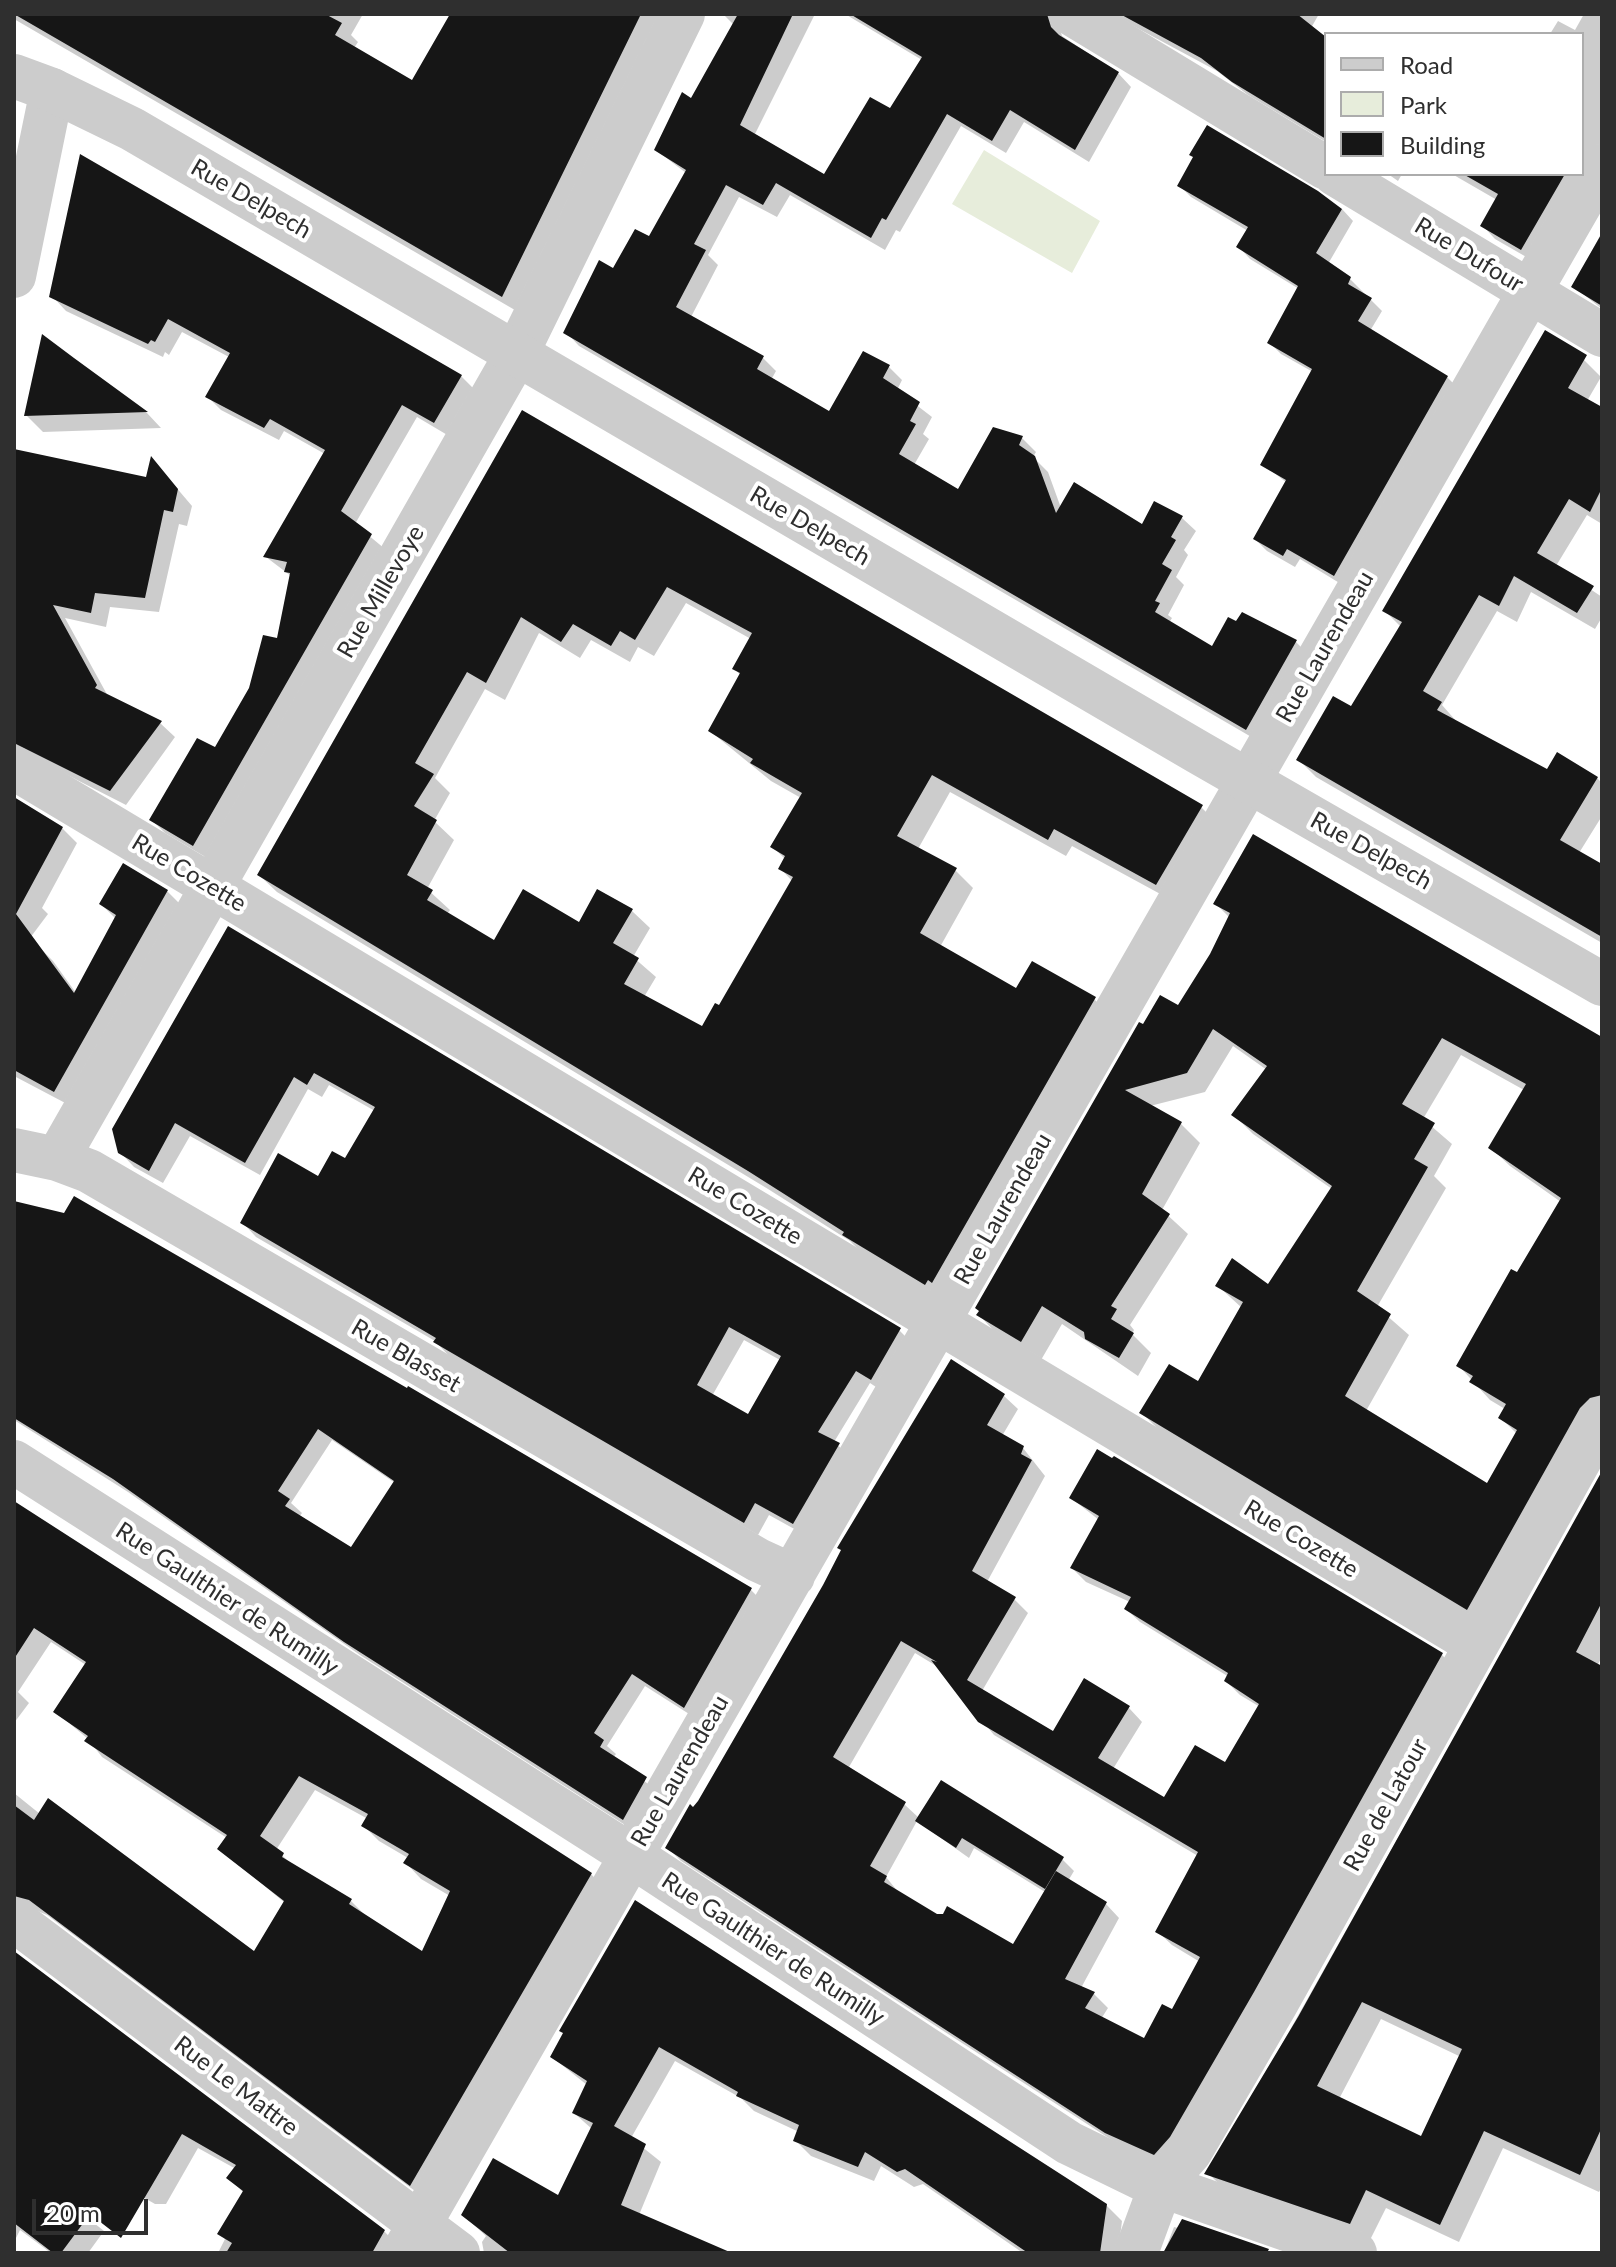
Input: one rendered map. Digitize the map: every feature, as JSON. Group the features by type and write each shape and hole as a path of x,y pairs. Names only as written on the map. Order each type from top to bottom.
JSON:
{"street":[{"name":"Rue Millevoye","path":"57,1159 516,355 683,14"},
{"path":"1072,14 1324,167"},
{"name":"Rue Delpech","path":"33,83 132,129 1602,984"},
{"path":"14,276 33,83"},
{"name":"Rue Laurendeau","path":"412,2239 1602,166"},
{"name":"Rue Dufour","path":"1338,176 1602,335"},
{"name":"Rue Cozette","path":"14,768 1476,1644"},
{"name":"Rue Blasset","path":"14,1150 57,1159 89,1171 744,1552 793,1576"},
{"name":"Rue de Latour","path":"1161,2185 1190,2152 1602,1420"},
{"name":"Rue Gaulthier de Rumilly","path":"14,1462 632,1856 1069,2143 1108,2164 1161,2185 1355,2253"},
{"name":"Rue Le Mattre","path":"14,1920 412,2239 458,2253"},
{"path":"1136,2253 1161,2185"}],"green space":[{"path":"984,150 1100,221 1072,273 952,204"}],"building":[{"path":"14,14 325,14 342,23 335,35 412,80 450,14 641,14 502,297"},
{"path":"738,14 793,14 740,125 824,174 870,97 890,108 922,57 850,14 1047,14 1051,27 1059,35 1119,72 1075,150 1010,110 992,141 947,114 886,220 882,218 871,238 776,183 763,205 726,185 694,244 706,250 676,307 764,356 757,369 829,411 863,351 890,365 883,378 920,402 910,421 916,424 899,454 958,489 993,427 1023,436 1019,445 1035,456 1056,513 1074,482 1142,524 1154,501 1183,516 1171,537 1176,540 1162,564 1172,570 1155,601 1160,603 1155,612 1212,646 1228,617 1236,621 1242,612 1297,640 1246,730 563,333 599,260 613,268 635,229 649,236 686,170 654,150 682,92 691,98"},
{"path":"1120,14 1297,14 1324,35 1324,138 1232,82 1201,58"},
{"path":"1207,125 1318,191 1342,209 1316,253 1351,277 1348,284 1372,298 1358,321 1448,376 1334,576 1287,549 1283,556 1253,539 1286,480 1260,465 1312,369 1267,343 1298,286 1236,247 1248,227 1177,186 1193,157 1189,155"},
{"path":"80,154 462,375 434,423 402,405 341,511 372,534 193,846 149,820 197,738 215,747 249,688 263,635 277,638 290,573 284,572 287,562 263,557 325,450 270,419 264,428 205,397 230,353 168,319 155,342 151,340 148,344 49,297"},
{"path":"1466,176 1564,176 1521,250 1480,226 1498,194"},
{"path":"1602,233 1602,306 1571,287"},
{"path":"1545,330 1587,355 1568,388 1602,407 1602,488 1590,512 1569,499 1537,553 1594,586 1577,613 1514,576 1499,606 1479,595 1423,691 1442,702 1437,710 1547,769 1557,752 1598,777 1560,840 1602,864 1602,937 1296,760 1333,696 1351,706 1402,622 1382,611"},
{"path":"42,334 74,358 148,412 24,416"},
{"path":"522,410 1203,805 1156,885 1054,829 1048,840 932,775 897,836 957,868 920,933 1016,988 1032,961 1096,997 932,1283 928,1280 925,1285 842,1235 844,1232 748,1171 257,875","holes":["667,587 752,633 732,669 740,673 708,731 753,759 750,763 802,793 770,847 785,856 778,869 793,877 719,1005 715,1003 702,1026 624,984 639,958 613,943 633,909 597,889 579,922 523,889 494,940 427,900 433,890 407,875 437,820 414,806 434,774 415,763 467,672 486,683 521,617 561,642 573,624 611,646 620,631 635,640"]},
{"path":"14,449 146,477 151,456 178,489 173,512 164,510 145,598 95,593 91,613 53,605 97,685 95,688 162,721 110,791 14,743"},
{"path":"14,797 63,827 16,914 74,993 116,915 99,904 123,863 168,890 54,1092 14,1070"},
{"path":"1253,834 1602,1037 1602,1395 1590,1398 1580,1408 1467,1610 1139,1413 1169,1364 1198,1381 1243,1302 1215,1286 1232,1258 1268,1284 1332,1186 1231,1115 1267,1066 1213,1029 1187,1073 1125,1090 1182,1122 1142,1194 1170,1214 1111,1306 1117,1309 1111,1319 1134,1333 1119,1358 1085,1339 1084,1332 1042,1306 1021,1342 976,1315 979,1311 975,1308 1139,1022 1143,1024 1160,995 1178,1005 1210,954 1230,913 1213,904","holes":["1442,1038 1526,1084 1488,1148 1561,1198 1517,1272 1511,1269 1456,1366 1473,1376 1469,1382 1506,1404 1498,1418 1517,1430 1487,1483 1345,1396 1391,1314 1357,1291 1428,1167 1414,1159 1435,1123 1402,1104"]},
{"path":"228,926 901,1328 871,1380 856,1371 818,1432 840,1443 793,1524 755,1503 744,1523 433,1342 436,1338 240,1223 278,1153 318,1176 332,1151 345,1158 375,1107 314,1073 307,1085 294,1077 245,1163 175,1123 149,1171 118,1153 112,1129","holes":["729,1327 781,1356 748,1414 697,1385"]},
{"path":"74,1196 408,1386 752,1588 684,1708 632,1674 594,1733 604,1740 600,1747 647,1777 623,1820 344,1642 113,1479 14,1418 14,1201 64,1213","holes":["318,1429 394,1481 351,1547 285,1506 290,1499 278,1491"]},
{"path":"951,1359 1005,1394 987,1425 1024,1446 1021,1454 1032,1460 972,1571 1016,1597 967,1680 1053,1731 1084,1678 1130,1706 1098,1758 1164,1797 1195,1745 1225,1762 1259,1704 1224,1681 1228,1673 1124,1609 1131,1597 1070,1568 1099,1516 1069,1498 1097,1449 1112,1458 1114,1456 1443,1653 1254,1992 1170,2137 1154,2155 1105,2133 665,1848 690,1804 693,1807 698,1801 823,1585 841,1550 837,1548","holes":["901,1641 937,1662 931,1660 978,1722 1198,1852 1155,1932 1200,1957 1172,2009 1162,2004 1144,2038 1085,2008 1095,1992 1065,1979 1107,1902 1056,1871 1013,1944 947,1906 943,1914 937,1914 884,1882 887,1876 870,1866 906,1802 833,1757"]},
{"path":"1602,1471 1602,1602 1576,1652 1602,1666 1602,2127 1580,2175 1484,2131 1440,2225 1366,2190 1350,2224 1204,2174 1298,2017","holes":["1362,2002 1462,2049 1421,2136 1317,2086"]},
{"path":"14,1501 592,1873 410,2186 29,1900 14,1896 14,1805 34,1820 48,1798 254,1951 284,1901 217,1849 227,1835 84,1741 88,1736 53,1712 86,1662 34,1628 14,1659","holes":["299,1776 368,1814 361,1826 409,1854 403,1863 450,1891 422,1951 349,1904 352,1899 282,1857 284,1853 260,1836"]},
{"path":"941,1780 1064,1857 1045,1889 962,1838 956,1848 915,1821"},
{"path":"635,1900 1107,2204 1100,2253 1028,2253 905,2169 897,2172 865,2152 858,2167 793,2141 799,2125 736,2096 738,2092 659,2047 614,2126 646,2144 621,2205 732,2253 510,2253 461,2215 493,2158 558,2195 593,2123 572,2113 587,2081 550,2057 563,2033 559,2031"},
{"path":"14,1951 385,2230 372,2253 226,2253 232,2243 217,2234 243,2191 226,2178 236,2165 182,2134 121,2238 90,2214 61,2253 53,2253 14,2223"},
{"path":"1182,2219 1269,2249 1267,2253 1163,2253"}]}
